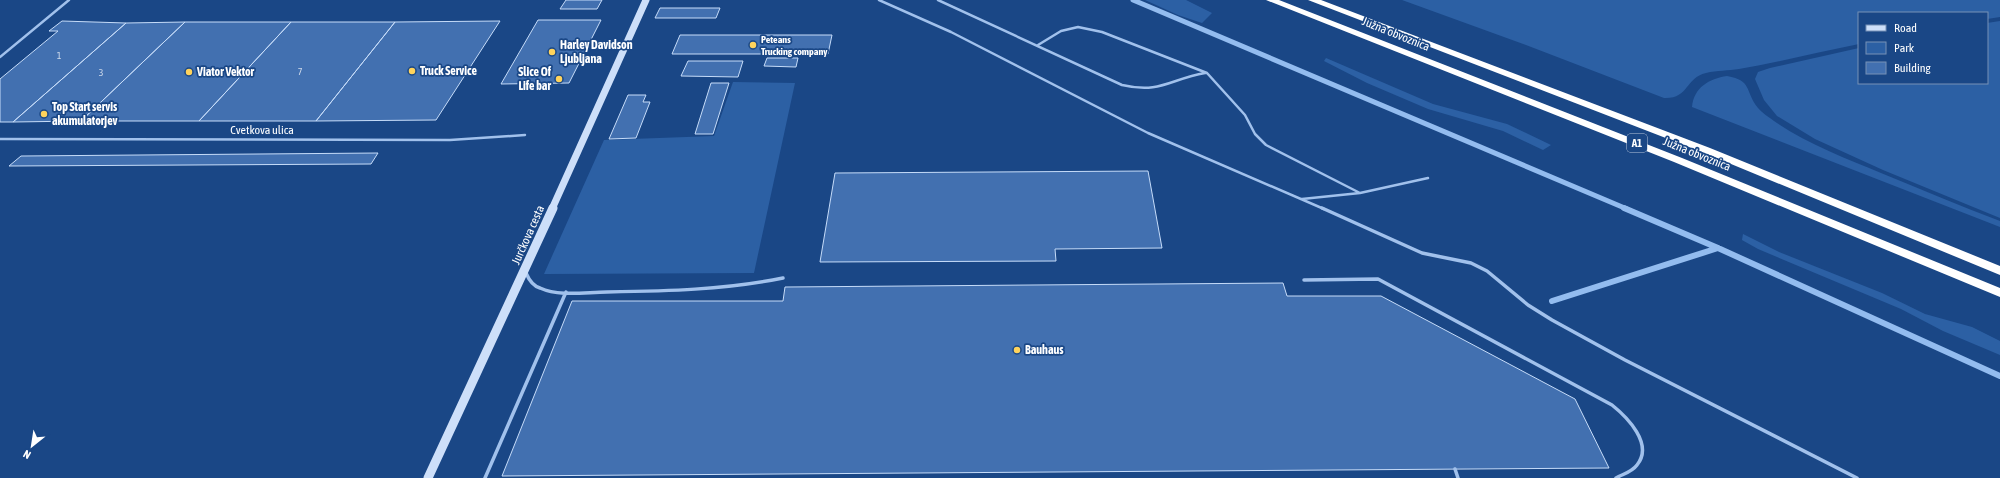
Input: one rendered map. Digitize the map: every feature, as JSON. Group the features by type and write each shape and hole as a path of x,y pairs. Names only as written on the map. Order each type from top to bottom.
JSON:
{"highway":[{"name":"Južna obvoznica","path":"1271,0 1678,160 2000,293"},
{"name":"Južna obvoznica","path":"1313,0 1706,150 2000,271"}],"street":[{"name":"Jurčkova cesta","path":"428,478 525,270 646,0"}],"lane":[{"path":"0,57 69,0"},
{"path":"879,0 950,32 1148,133 1409,248 1422,253 1471,263 1487,271 1528,305 1552,320 1625,360 1856,478"},
{"path":"938,0 1133,89 1152,90 1207,73"},
{"path":"1038,45 1061,31 1078,28 1102,32 1207,73 1245,114 1255,134 1266,145 1360,193"},
{"name":"Cvetkova ulica","path":"0,139 450,140 525,135"},
{"path":"1300,199 1360,193 1428,178"},
{"path":"525,270 530,282 537,287 546,290 566,292 680,292 724,289 783,278"},
{"path":"1304,280 1378,279 1612,405 1622,412 1631,423 1641,443 1640,463 1633,470 1616,478"},
{"path":"485,478 566,292"},
{"path":"1455,469 1458,478"}],"green space":[{"path":"1145,0 1186,0 1212,13 1202,23 1178,15"},
{"path":"1402,0 2000,0 2000,17 1988,19 1988,12 1858,12 1858,44 1735,70 1706,73 1694,79 1683,92 1678,95 1664,98 1526,45"},
{"path":"2000,21 2000,218 1883,170 1815,139 1777,116 1764,100 1755,79 1758,72 1770,68 1858,48 1858,84 1988,84 1988,23"},
{"path":"1326,58 1433,104 1507,124 1551,145 1543,150 1503,131 1428,109 1367,83 1324,61"},
{"path":"1727,76 1735,78 1745,84 1760,110 1786,129 1826,150 2000,221 2000,227 1692,107 1693,100 1699,89 1714,79"},
{"path":"733,82 795,83 754,273 544,274 604,140 714,136"},
{"path":"1743,234 1779,252 1882,293 1925,314 1972,327 2000,341 2000,355 1943,331 1901,309 1758,249 1742,240"}],"building":[{"path":"566,0 602,0 597,9 560,9"},
{"path":"660,8 720,8 716,18 655,18"},
{"name":"Harley Davidson Ljubljana","path":"538,20 601,20 569,83 501,84"},
{"path":"62,21 126,23 13,122 0,122 0,79 58,31 49,31"},
{"name":"Truck Service","path":"500,21 436,120 316,121 395,22"},
{"path":"185,22 81,121 13,122 126,23"},
{"name":"Viator Vektor","path":"185,22 291,22 199,121 81,121"},
{"name":"Viator Vektor","path":"291,22 395,22 316,121 199,121"},
{"name":"Peteans Trucking company","path":"680,35 832,35 828,54 672,54"},
{"path":"767,58 798,58 796,67 764,66"},
{"path":"688,61 743,61 738,77 681,76"},
{"path":"711,83 729,83 713,134 695,134"},
{"path":"628,95 646,95 643,102 650,102 636,138 609,139"},
{"path":"378,153 371,164 9,166 21,156"},
{"path":"1148,171 1162,248 1055,249 1056,261 820,262 835,173"},
{"name":"Bauhaus","path":"1283,283 1287,296 1381,296 1575,399 1609,468 502,476 572,301 783,301 785,287"}],"waterway":[{"path":"1133,0 1627,209"},
{"path":"1624,208 1718,248"},
{"path":"1552,301 1718,248"},
{"path":"1718,248 2000,376"}],"place":[{"name":"Peteans Trucking company","path":"753,45"},
{"name":"Harley Davidson Ljubljana","path":"552,52"},
{"name":"Truck Service","path":"412,71"},
{"name":"Viator Vektor","path":"189,72"},
{"name":"Slice Of Life bar","path":"559,79"},
{"name":"Top Start servis akumulatorjev","path":"44,114"},
{"name":"Bauhaus","path":"1017,350"}]}
